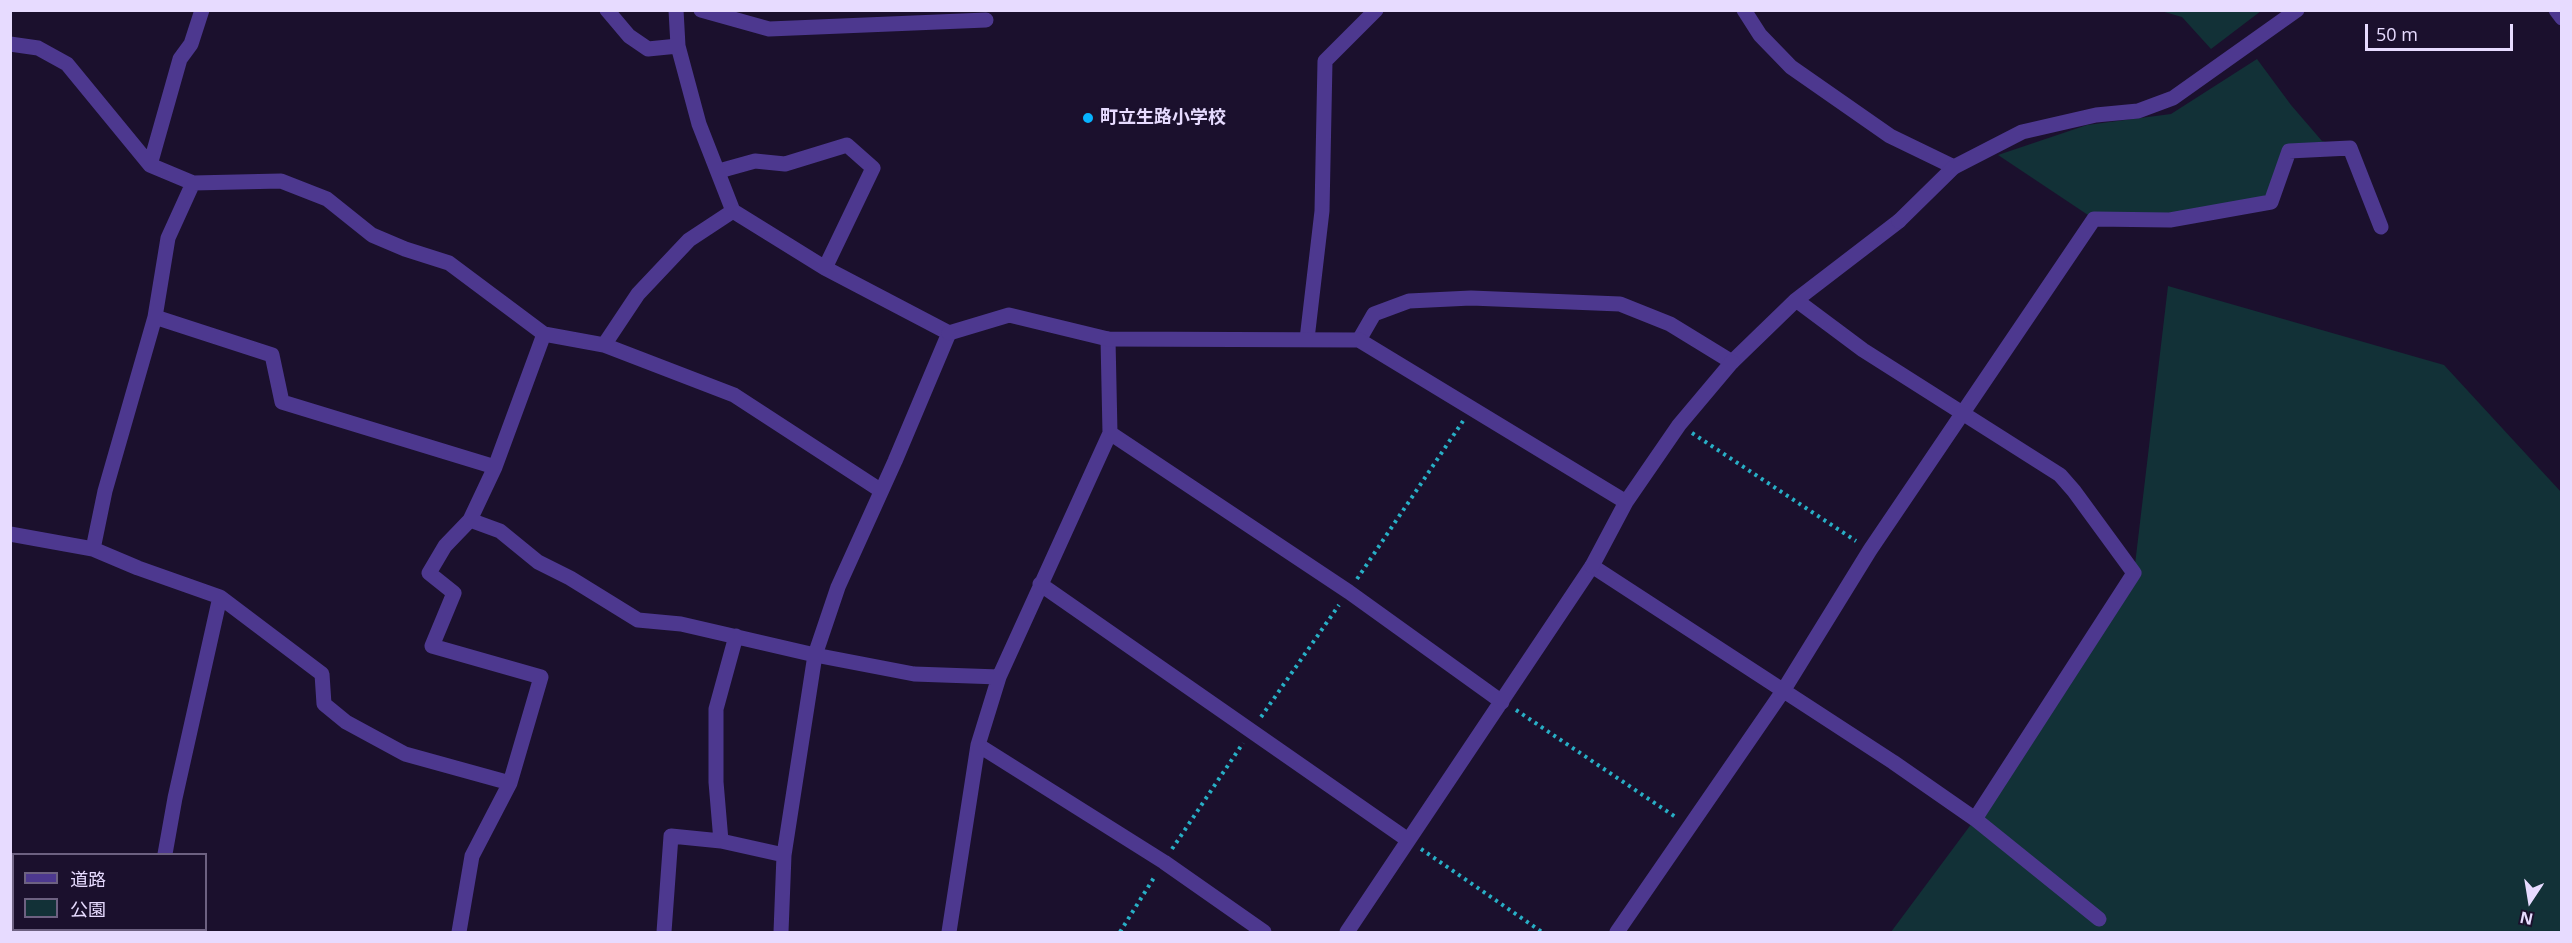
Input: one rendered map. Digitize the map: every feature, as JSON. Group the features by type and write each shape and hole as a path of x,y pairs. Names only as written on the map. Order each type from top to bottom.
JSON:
{"street":[{"path":"150,165 180,59 191,44 202,10"},
{"path":"607,10 629,36 648,49 678,46"},
{"path":"676,10 678,46 699,124 733,211 825,268 949,333 1009,315 1108,339 1359,340 1626,502"},
{"path":"700,10 769,28 986,20"},
{"path":"1307,339 1322,211 1325,62 1376,10"},
{"path":"1744,10 1760,34 1791,67 1890,136 1954,167"},
{"path":"1347,933 1592,566 1626,502 1679,425 1732,362 1796,300 1899,222 1954,167 2022,132 2096,115 2138,111 2173,98 2297,10"},
{"path":"2556,10 2562,18"},
{"path":"10,44 38,48 67,64 150,165 193,183 281,181 327,199 372,235 405,249 449,263 544,334 604,345 734,395 880,490"},
{"path":"719,171 755,161 785,164 847,144 873,168 825,268"},
{"path":"1617,933 1783,691 1870,550 2094,219 2170,220 2271,202 2289,151 2350,148 2381,227"},
{"path":"93,549 105,491 155,317 168,238 193,183"},
{"path":"604,345 638,294 689,240 733,211"},
{"path":"1359,340 1374,314 1409,301 1471,298 1620,304 1670,324 1732,362"},
{"path":"1796,300 1863,350 2060,476 2074,491 2134,573 1975,819"},
{"path":"155,317 272,355 282,402 495,467"},
{"path":"781,933 784,855 815,654 837,587 895,461 949,333"},
{"path":"459,933 472,856 510,783 541,677 432,646 454,593 429,573 445,546 470,520 495,467 544,334"},
{"path":"949,933 978,745 999,677 1110,433 1108,339"},
{"path":"1110,433 1349,592 1502,702"},
{"path":"470,520 500,531 538,562 570,578 638,620 681,624 914,674 999,677"},
{"path":"10,534 93,549 219,597 322,674 324,704 346,722 405,754 510,783"},
{"path":"1592,566 1893,762 1975,819 2099,919"},
{"path":"1040,584 1408,840"},
{"path":"165,853 175,798 219,597"},
{"path":"721,841 716,782 716,709 736,636"},
{"path":"978,745 1164,862 1264,933"},
{"path":"664,933 671,836 721,841 784,855"}],"path":[{"path":"1120,933 1251,730 1349,592 1472,408"},
{"path":"1679,425 1870,550"},
{"path":"1502,702 1690,826"},
{"path":"1408,840 1542,933"}],"green space":[{"path":"2161,11 2261,11 2211,49 2182,17"},
{"path":"2257,59 2291,105 2322,141 2350,148 2289,151 2271,202 2170,220 2094,219 1998,155 2087,125 2171,114"},
{"path":"2168,286 2444,365 2561,492 2561,932 1891,932 1975,819 2134,573"}],"place":[{"name":"町立生路小学校","path":"1088,118"}]}
